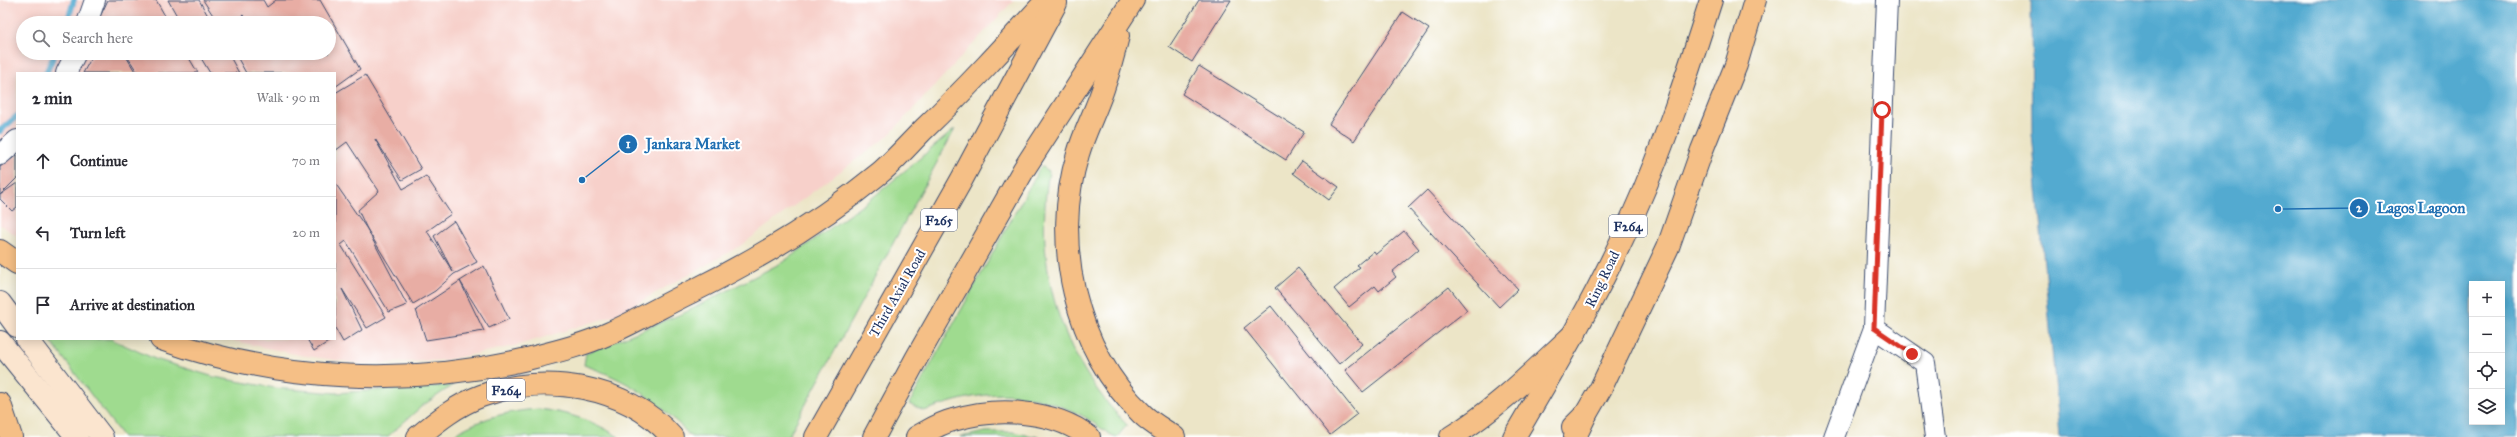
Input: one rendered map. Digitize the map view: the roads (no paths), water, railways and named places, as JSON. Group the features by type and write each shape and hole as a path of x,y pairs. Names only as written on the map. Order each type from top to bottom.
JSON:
{"main road":[{"path":"164,340 242,363 303,373 376,377 437,375 500,365 555,352 609,334 739,268 833,208 869,180 972,82 1047,0"},
{"name":"Third Axial Road","path":"816,437 962,179 1057,0"},
{"name":"Ring Road","path":"1514,437 1575,333 1634,213 1683,88 1711,0"},
{"path":"1575,437 1668,247 1702,150 1736,65 1754,0"},
{"path":"874,437 916,359 1024,169 1128,9"},
{"path":"1128,9 1105,84 1077,154 1067,212 1068,260 1076,298 1095,351 1115,382 1142,414 1174,437"},
{"path":"0,251 16,262"},
{"path":"0,303 16,325"},
{"path":"1451,437 1464,429 1526,378 1575,333"},
{"path":"28,340 102,437"},
{"path":"0,342 77,437"},
{"name":"F264","path":"418,437 447,413 481,396 517,386 572,386 605,394 643,410 672,437"},
{"path":"0,404 11,437"},
{"path":"917,437 951,420 987,414 1019,413 1048,417 1081,431 1089,437"},
{"path":"1564,437 1586,414"}],"street":[{"path":"89,16 95,0"},
{"path":"1834,437 1874,328 1887,0"},
{"path":"66,72 72,60"},
{"path":"0,155 16,141"},
{"path":"1874,328 1925,363 1935,437"}],"water":[{"path":"2031,0 2517,0 2517,437 2060,437 2032,134"}],"waterway":[{"path":"69,16 74,0"},
{"path":"46,72 52,60"},
{"path":"0,131 16,117"}],"place":[{"name":"Jankara Market","path":"582,180"},
{"name":"Lagos Lagoon","path":"2278,209"}]}
